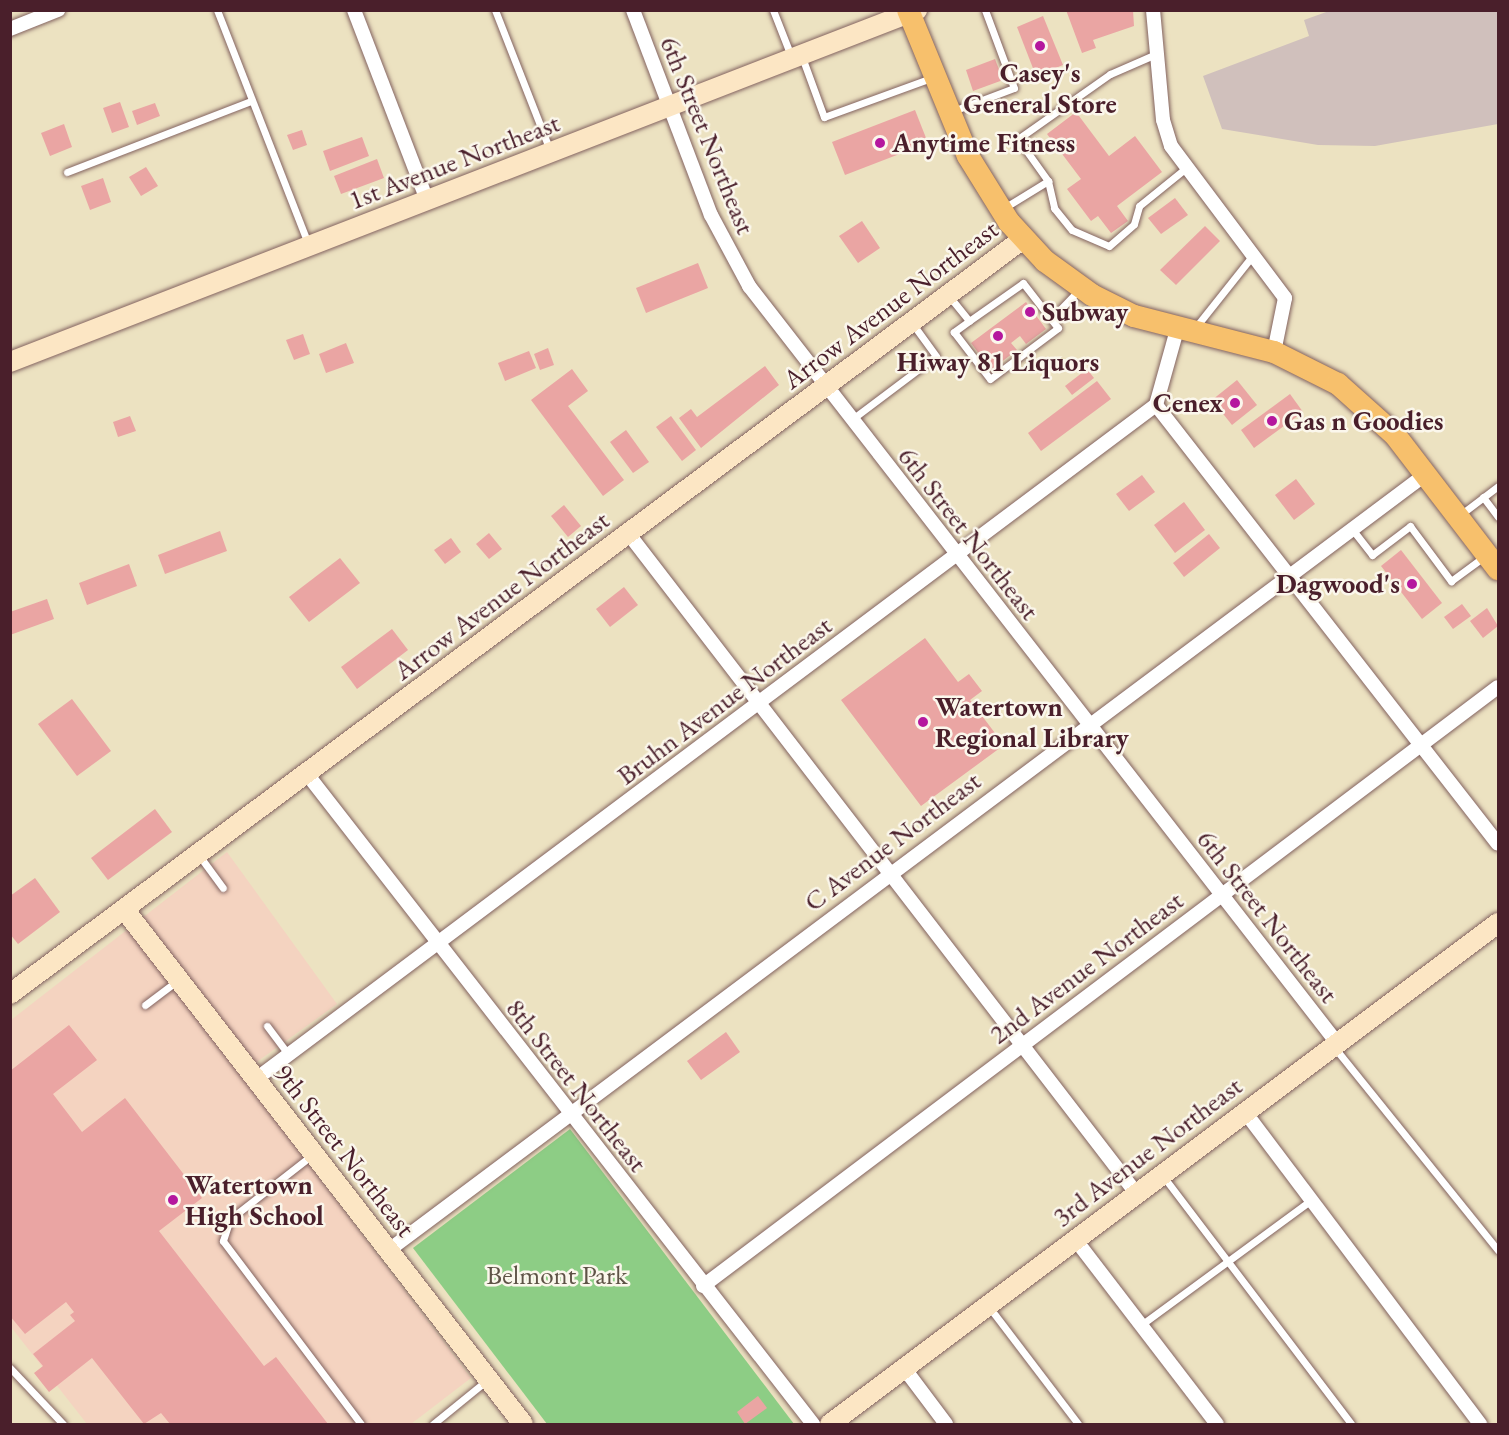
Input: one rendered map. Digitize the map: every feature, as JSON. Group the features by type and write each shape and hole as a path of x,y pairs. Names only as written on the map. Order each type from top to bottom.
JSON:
{"main road":[{"path":"911,12 948,113 1000,210 1023,239 1080,288 1184,331 1274,352 1320,372 1357,397 1426,474 1493,562"}],"street":[{"path":"10,29 58,10"},
{"path":"354,10 427,200"},
{"name":"6th Street Northeast","path":"633,10 733,261 824,386 1222,895 1335,1045"},
{"path":"1153,10 1162,120 1186,168 1285,298 1274,352"},
{"name":"1st Avenue Northeast","path":"10,362 911,12"},
{"name":"Arrow Avenue Northeast","path":"10,994 1023,239"},
{"path":"1184,331 1156,405 1498,844"},
{"name":"Bruhn Avenue Northeast","path":"256,1079 1156,405"},
{"name":"C Avenue Northeast","path":"389,1250 1088,724 1426,474"},
{"path":"628,533 1136,1193"},
{"name":"2nd Avenue Northeast","path":"703,1286 1498,687"},
{"name":"8th Street Northeast","path":"307,774 813,1425"},
{"name":"9th Street Northeast","path":"124,909 523,1425"},
{"name":"3rd Avenue Northeast","path":"830,1425 1498,923"},
{"path":"1245,1112 1480,1425"},
{"path":"1075,1239 1217,1425"},
{"path":"903,1368 946,1425"}],"lane":[{"path":"217,10 309,246"},
{"path":"495,10 551,152"},
{"path":"773,10 824,117 933,77"},
{"path":"948,113 1014,88 985,10"},
{"path":"1156,54 1110,74 1018,139 1048,181 1054,208 1072,230 1108,246 1134,224 1139,206 1186,168"},
{"path":"67,172 251,101"},
{"path":"1000,210 1048,181"},
{"path":"1184,331 1253,255"},
{"path":"1023,283 1051,319 1058,328 990,380 954,332 1023,283"},
{"path":"1051,319 1080,288"},
{"path":"948,294 969,321"},
{"path":"851,420 936,356 911,322"},
{"path":"1458,516 1498,486"},
{"path":"1483,497 1498,518"},
{"path":"1353,529 1372,555 1410,526 1451,581 1493,562"},
{"path":"198,854 224,888"},
{"path":"144,1005 179,980"},
{"path":"267,1026 289,1055"},
{"path":"1335,1045 1498,1250"},
{"path":"314,1154 230,1219 223,1241 361,1425"},
{"path":"1162,1174 1351,1425"},
{"path":"1141,1325 1311,1200"},
{"path":"988,1305 1078,1425"},
{"path":"10,1368 63,1425"},
{"path":"433,1425 488,1379"}],"shaded area":[{"path":"1329,11 1498,11 1498,124 1375,146 1318,145 1222,129 1203,76 1309,36 1304,20"},
{"name":"Watertown High School","path":"227,852 337,1004 240,1074 471,1378 411,1424 87,1424 11,1327 11,1020"}],"green space":[{"name":"Belmont Park","path":"570,1129 794,1424 547,1424 413,1248"}],"building":[{"path":"1066,10 1133,10 1134,26 1093,40 1096,48 1082,53"},
{"name":"Casey's General Store","path":"1043,16 1063,65 1036,76 1017,27"},
{"path":"995,59 1003,80 973,91 966,70"},
{"path":"120,102 129,127 112,133 103,108"},
{"path":"155,103 160,116 137,125 132,111"},
{"name":"Anytime Fitness","path":"915,110 928,143 845,175 832,142"},
{"path":"1076,112 1109,156 1135,136 1162,172 1117,206 1128,221 1111,233 1098,216 1091,221 1067,189 1081,179 1047,134"},
{"path":"64,124 72,147 50,156 41,133"},
{"path":"302,130 307,145 293,150 287,135"},
{"path":"362,137 369,156 330,171 323,151"},
{"path":"377,159 384,178 341,194 334,176"},
{"path":"146,167 158,186 141,196 129,177"},
{"path":"103,178 111,202 90,210 81,186"},
{"path":"1175,198 1188,215 1161,234 1148,218"},
{"path":"862,221 880,248 858,263 839,236"},
{"path":"1205,226 1220,241 1176,285 1160,270"},
{"path":"698,263 708,288 646,313 636,288"},
{"path":"1026,302 1046,329 1026,344 1020,336 1011,343 1017,350 991,370 971,343"},
{"path":"303,334 310,354 294,360 286,340"},
{"path":"346,343 354,363 326,373 319,354"},
{"path":"548,348 554,365 540,370 534,354"},
{"path":"529,351 536,368 505,381 498,363"},
{"path":"765,366 779,385 701,448 679,418 691,409 697,417"},
{"path":"572,369 588,391 568,406 624,480 603,496 531,400"},
{"path":"1087,369 1094,378 1072,395 1065,386"},
{"name":"Cenex","path":"1237,380 1257,405 1232,425 1212,400"},
{"path":"1097,381 1111,399 1041,451 1028,433"},
{"name":"Gas n Goodies","path":"1290,394 1303,412 1254,448 1241,430"},
{"path":"130,416 136,431 118,437 113,422"},
{"path":"671,416 696,450 682,461 656,427"},
{"path":"626,430 649,462 633,473 610,442"},
{"path":"1142,475 1155,492 1129,511 1116,494"},
{"path":"1296,479 1315,504 1294,520 1275,495"},
{"path":"1184,502 1205,530 1175,553 1154,525"},
{"path":"564,505 581,526 568,537 551,516"},
{"path":"220,531 227,551 165,574 158,555"},
{"path":"489,533 502,549 489,559 476,544"},
{"path":"1209,534 1220,548 1184,577 1173,563"},
{"path":"451,538 461,552 445,564 434,550"},
{"name":"Dagwood's","path":"1401,550 1442,603 1422,619 1381,566"},
{"path":"340,558 360,583 309,622 289,597"},
{"path":"129,564 137,586 87,605 79,583"},
{"path":"624,587 638,605 610,627 596,609"},
{"path":"47,599 54,619 10,635 10,612"},
{"path":"1462,604 1471,616 1453,629 1444,617"},
{"path":"1487,608 1498,626 1483,638 1470,621"},
{"path":"392,629 408,650 357,689 341,667"},
{"name":"Watertown Regional Library","path":"925,638 958,682 969,674 982,691 970,700 1004,745 921,806 841,700"},
{"path":"72,699 111,751 77,776 38,724"},
{"path":"155,809 172,832 108,880 91,858"},
{"path":"35,878 60,912 18,944 10,934 10,896"},
{"path":"69,1025 97,1060 53,1094 82,1132 125,1098 202,1198 159,1231 264,1366 276,1357 328,1424 170,1424 161,1413 144,1424 92,1358 49,1392 34,1373 43,1366 33,1354 75,1321 70,1315 74,1312 66,1302 25,1334 10,1316 10,1071"},
{"path":"726,1032 740,1052 701,1080 687,1061"},
{"path":"758,1396 767,1408 745,1424 737,1412"}],"place":[{"name":"Casey's General Store","path":"1040,46"},
{"name":"Anytime Fitness","path":"880,143"},
{"name":"Subway","path":"1030,312"},
{"name":"Hiway 81 Liquors","path":"998,336"},
{"name":"Cenex","path":"1235,403"},
{"name":"Gas n Goodies","path":"1272,421"},
{"name":"Dagwood's","path":"1412,584"},
{"name":"Watertown Regional Library","path":"923,722"},
{"name":"Watertown High School","path":"173,1200"}]}
